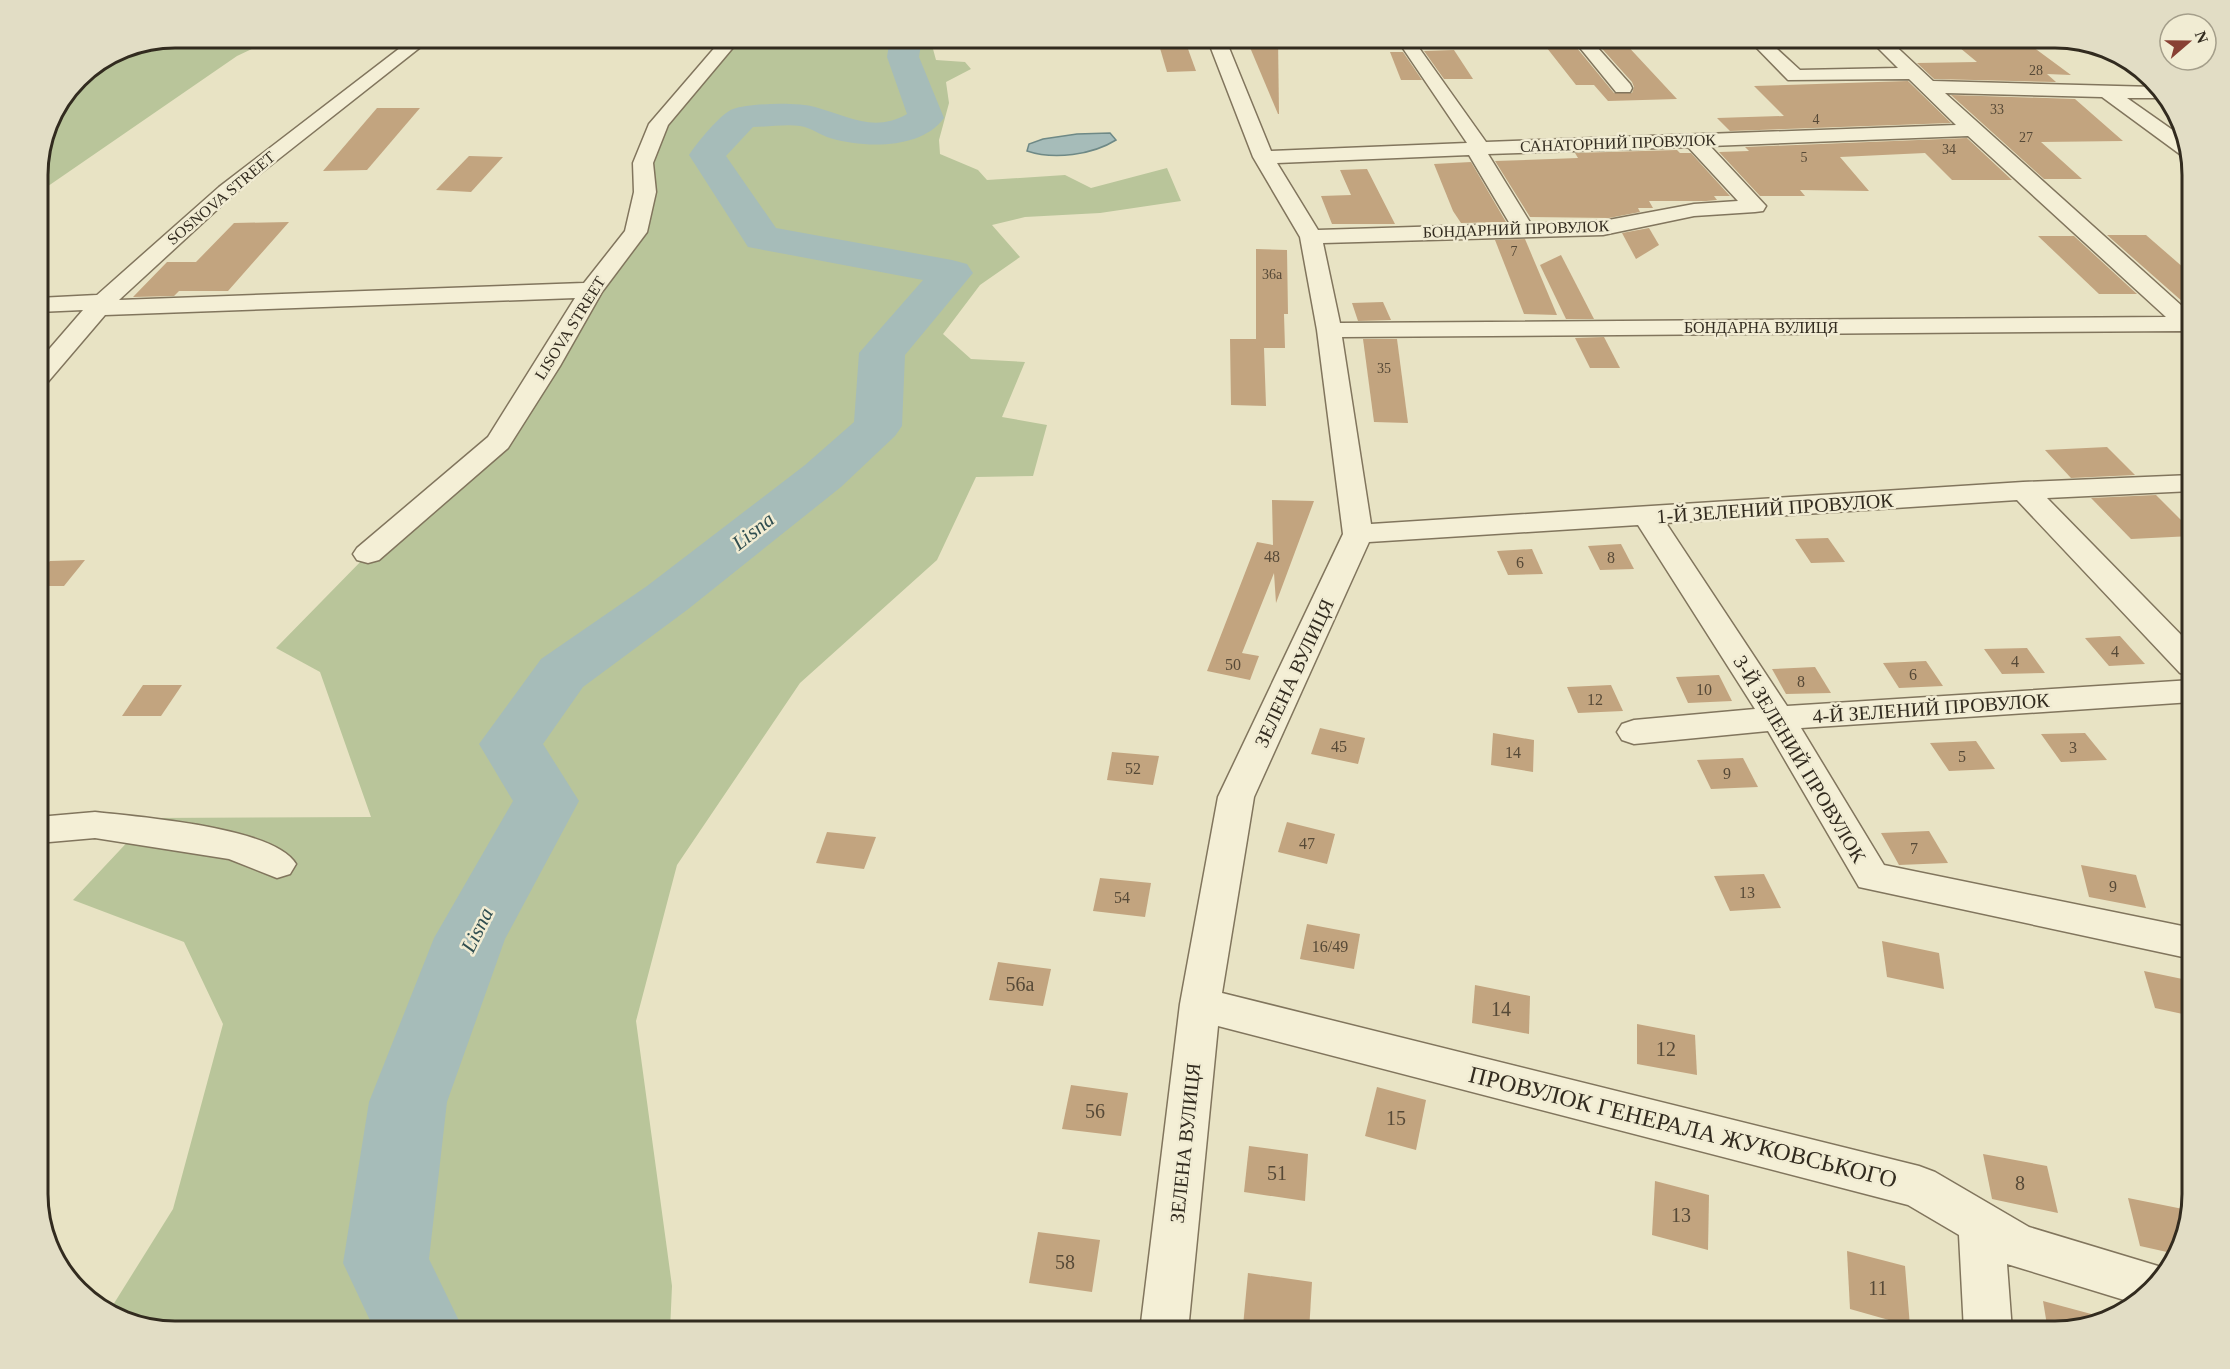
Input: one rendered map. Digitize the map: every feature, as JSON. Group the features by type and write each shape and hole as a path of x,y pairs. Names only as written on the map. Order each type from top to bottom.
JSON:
{"street":[{"name":"SOSNOVA STREET","path":"48,366 101,305 226,191 410,48"},
{"name":"LISOVA STREET","path":"368,554 498,442 548,366 591,290 636,232 645,192 643,163 659,124 724,48"},
{"path":"1220,48 1263,157 1311,237 1329,330 1358,534"},
{"path":"1411,48 1480,148 1478,154 1524,230"},
{"path":"1589,48 1623,88"},
{"path":"1766,48 1795,76 1923,80 2151,93"},
{"path":"1888,48 1973,129 2182,318"},
{"path":"2106,91 2178,144"},
{"name":"САНАТОРНИЙ ПРОВУЛОК","path":"1263,157 1973,129"},
{"name":"БОНДАРНИЙ ПРОВУЛОК","path":"1311,237 1603,228 1694,210 1755,206 1693,140"},
{"path":"48,305 199,306 591,290"},
{"name":"БОНДАРНА ВУЛИЦЯ","path":"1329,330 2182,325"},
{"name":"1-Й ЗЕЛЕНИЙ ПРОВУЛОК","path":"1358,534 1648,517 2023,490 2182,483"},
{"path":"2023,490 2182,655"},
{"name":"3-Й ЗЕЛЕНИЙ ПРОВУЛОК","path":"1648,517 1778,718 1872,877 2182,942"},
{"name":"ЗЕЛЕНА ВУЛИЦЯ","path":"1165,1321 1200,1004 1236,797 1358,534"},
{"name":"4-Й ЗЕЛЕНИЙ ПРОВУЛОК","path":"1634,732 1778,718 2182,692"},
{"path":"48,829 95,825 180,836 236,846 277,864"},
{"name":"ПРОВУЛОК ГЕНЕРАЛА ЖУКОВСЬКОГО","path":"1200,1004 1918,1187 2018,1246 2146,1283"},
{"path":"1981,1224 1987,1321"}],"green space":[{"path":"254,48 237,56 48,186 50,150 65,112 85,85 105,69 119,61 150,50"},
{"path":"724,48 933,48 936,60 965,62 971,69 946,82 949,103 939,140 940,154 978,170 987,180 1065,175 1091,188 1167,168 1181,201 1100,213 1025,217 992,225 1020,257 980,285 943,334 971,359 1025,362 1002,417 1047,425 1033,476 976,477 937,560 800,683 677,865 636,1021 672,1286 670,1321 175,1321 142,1317 127,1311 113,1305 173,1209 223,1024 184,942 73,900 150,818 371,817 320,672 276,648 368,554 498,442 636,232 659,124"}],"water":[{"path":"1110,133 1116,140 1084,152 1049,155 1027,151 1029,144 1043,139 1077,134"}],"building":[{"path":"1160,48 1188,48 1196,71 1167,72"},
{"path":"1250,48 1278,48 1278,114"},
{"path":"1547,48 1577,48 1614,93 1632,93 1634,87 1601,48 1630,48 1677,99 1608,101 1594,85 1576,85"},
{"path":"1960,48 2035,48 2071,75 2047,74 2056,82 1934,79 1917,63 1977,62"},
{"path":"1454,50 1473,79 1444,79 1424,51"},
{"path":"1390,52 1403,52 1422,80 1401,80"},
{"path":"1908,81 1951,123 1730,131 1717,118 1784,116 1754,86"},
{"path":"1951,95 2075,99 2123,141 2041,142 2082,179 2044,179"},
{"path":"377,108 420,108 367,170 323,171"},
{"path":"1967,138 2012,180 1952,180 1925,153 1840,157 1869,191 1800,190 1805,196 1760,196 1719,152 1749,151 1745,147"},
{"path":"1677,150 1680,153 1691,153 1730,196 1714,196 1717,200 1706,201 1649,201 1653,208 1638,208 1640,212 1609,218 1530,217 1495,161 1578,158 1575,153"},
{"path":"469,156 503,157 471,192 436,190"},
{"path":"1471,162 1506,222 1461,223 1453,211 1434,164"},
{"path":"1367,169 1395,224 1332,224 1321,196 1351,195 1340,170"},
{"path":"289,222 228,291 179,291 174,296 133,297 167,262 196,262 234,223"},
{"path":"1649,228 1659,245 1636,259 1622,233"},
{"path":"2107,235 2146,235 2182,266 2182,301"},
{"path":"2038,236 2074,236 2137,294 2099,294"},
{"path":"1525,239 1557,315 1524,314 1495,240"},
{"path":"1256,249 1287,250 1288,314 1284,314 1285,348 1264,348 1266,406 1231,405 1230,339 1256,339"},
{"path":"1561,255 1594,319 1566,319 1540,265"},
{"path":"1383,302 1391,320 1358,321 1352,303"},
{"path":"1604,337 1620,368 1590,368 1575,338"},
{"path":"1363,339 1397,339 1408,423 1374,422"},
{"path":"2107,447 2135,475 2071,478 2045,450"},
{"path":"2156,495 2182,521 2182,536 2131,539 2091,498"},
{"path":"1272,500 1314,501 1276,603 1274,573 1242,653 1259,656 1250,680 1207,671 1257,542 1273,545"},
{"path":"1828,538 1845,562 1811,563 1795,539"},
{"path":"1621,544 1634,569 1600,570 1588,546"},
{"path":"1532,549 1543,574 1508,575 1497,551"},
{"path":"85,560 64,586 48,586 48,563 50,561"},
{"path":"2120,636 2145,664 2109,666 2085,638"},
{"path":"2027,648 2045,673 2002,674 1984,649"},
{"path":"1926,661 1943,686 1899,688 1883,663"},
{"path":"1815,667 1831,693 1786,694 1772,669"},
{"path":"1719,675 1732,701 1688,703 1676,677"},
{"path":"143,685 182,685 161,716 122,716"},
{"path":"1611,685 1623,711 1578,713 1567,687"},
{"path":"1320,728 1365,738 1358,764 1311,754"},
{"path":"1493,733 1534,740 1533,772 1491,765"},
{"path":"2085,733 2107,760 2061,762 2041,734"},
{"path":"1976,741 1995,769 1949,771 1930,743"},
{"path":"1112,752 1159,756 1153,785 1107,780"},
{"path":"1743,758 1758,787 1711,789 1697,760"},
{"path":"1287,822 1335,834 1327,864 1278,852"},
{"path":"1929,831 1948,863 1899,865 1881,833"},
{"path":"827,832 876,837 864,869 816,863"},
{"path":"2081,865 2136,875 2146,908 2089,897"},
{"path":"1764,874 1781,908 1730,911 1714,876"},
{"path":"1100,878 1151,883 1145,917 1093,911"},
{"path":"1307,924 1360,934 1354,969 1300,959"},
{"path":"1882,941 1939,953 1944,989 1887,977"},
{"path":"998,962 1051,969 1043,1006 989,1000"},
{"path":"2144,971 2182,979 2182,1014 2155,1008"},
{"path":"1475,985 1530,996 1529,1034 1472,1023"},
{"path":"1637,1024 1695,1035 1697,1075 1637,1064"},
{"path":"1071,1085 1128,1093 1121,1136 1062,1129"},
{"path":"1377,1087 1426,1100 1416,1150 1365,1136"},
{"path":"1249,1146 1308,1154 1305,1201 1244,1192"},
{"path":"1983,1154 2047,1166 2058,1213 1992,1199"},
{"path":"1655,1181 1709,1195 1708,1250 1652,1235"},
{"path":"2128,1198 2181,1209 2178,1227 2167,1252 2140,1246"},
{"path":"1038,1232 1100,1240 1092,1292 1029,1283"},
{"path":"1847,1251 1905,1266 1910,1321 1892,1321 1850,1309"},
{"path":"1248,1273 1312,1282 1310,1321 1243,1321"},
{"path":"2043,1301 2094,1315 2071,1320 2046,1321"}],"waterway":[{"name":"Lisna","path":"415,1321 386,1263 408,1102 470,938 546,801 510,744 562,673 667,598 823,476 878,426 882,353 952,273 762,238 707,155 743,117 806,115 842,130 898,134 926,118 903,57 904,48"}]}
